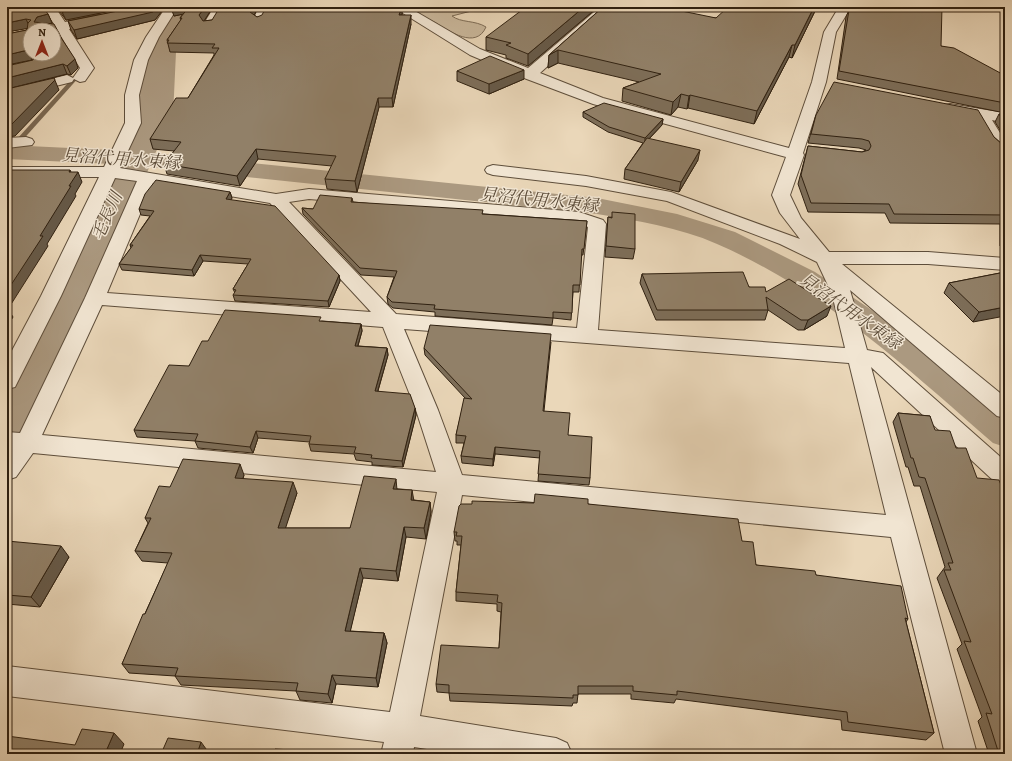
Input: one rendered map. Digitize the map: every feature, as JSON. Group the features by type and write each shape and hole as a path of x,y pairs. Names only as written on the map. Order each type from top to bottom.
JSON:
{"street":[{"path":"49,7 58,22"},
{"path":"7,381 51,296 133,123 132,94 142,58 159,25 172,7"},
{"path":"209,25 220,7"},
{"path":"259,20 265,7"},
{"path":"399,7 475,52 529,75 598,101 802,151"},
{"path":"529,75 605,7"},
{"path":"844,7 830,32 827,84 802,151 781,195 786,210 824,258 844,297 858,358 962,754"},
{"path":"62,26 106,17"},
{"path":"7,94 73,79 88,68 62,28"},
{"path":"936,106 1005,118"},
{"path":"981,114 998,143 1005,150"},
{"path":"7,142 26,142"},
{"path":"7,163 10,163 7,169"},
{"path":"493,170 586,181 671,197 786,240 824,258 1005,410"},
{"path":"7,172 110,172 276,199 309,194 579,217 597,224 587,335"},
{"path":"7,470 17,442 95,298 147,177"},
{"path":"276,199 390,320 427,410 452,482 400,741"},
{"path":"824,258 928,258 1005,264"},
{"path":"95,298 587,335 858,358 876,358 1005,476"},
{"path":"17,442 452,482 902,527"},
{"path":"7,681 400,741 556,754"}],"shaded area":[{"path":"418,7 503,7 495,10 479,9 452,16 460,20 477,23 486,27 482,34 469,38 455,34 424,16 417,11"}],"building":[{"path":"28,7 43,7 48,14 37,17 34,22 29,22 31,20 26,19 7,23 7,11"},
{"path":"59,7 85,7 62,12"},
{"path":"138,7 156,7 153,12 74,30 68,21"},
{"path":"189,7 205,7 199,15 203,21 212,20 220,7 252,7 250,12 257,17 262,15 266,7 402,7 399,15 411,15 392,98 378,98 355,181 325,179 336,156 256,149 237,176 164,164 181,142 150,139 176,98 188,98 219,48 212,48 215,44 167,43 169,40 167,40 182,18 180,18"},
{"path":"526,7 584,7 528,54 506,45 511,43 486,37"},
{"path":"603,7 662,7 716,18 728,7 814,7 795,45 792,45 757,111 681,94 673,102 623,88 661,74 558,50 549,55"},
{"path":"850,7 942,7 941,46 954,48 1004,75 1005,103 839,71"},
{"path":"22,31 22,51 7,55 7,34"},
{"path":"62,39 75,59 67,66 63,64 7,78 7,66 24,62 62,62"},
{"path":"490,56 524,70 489,84 457,71"},
{"path":"54,78 55,80 10,126 7,127 7,89"},
{"path":"834,82 978,110 994,137 1005,146 1005,215 894,214 889,204 811,203 801,175 808,146 862,152 869,150 871,146 869,141 862,139 811,134 816,115"},
{"path":"604,103 663,119 645,138 609,127 583,112"},
{"path":"999,114 1005,115 1005,123"},
{"path":"647,138 700,150 681,182 625,169"},
{"path":"7,170 70,170 69,172 78,172 40,236 43,236 7,291"},
{"path":"156,180 230,192 226,199 275,206 339,275 328,301 233,295 236,290 233,289 251,259 200,255 192,270 119,264 133,245 130,245 154,211 139,209 145,194"},
{"path":"320,195 352,198 351,202 483,210 482,214 587,221 584,249 582,249 580,285 573,285 572,313 553,312 553,318 434,309 435,305 392,302 387,297 397,271 360,268 302,208 313,209"},
{"path":"612,212 635,214 635,249 606,246 608,217 612,218"},
{"path":"743,272 749,287 765,287 766,292 789,279 831,306 808,320 801,320 766,297 768,310 657,310 642,274"},
{"path":"1005,272 1005,307 979,312 949,283"},
{"path":"225,310 321,317 319,321 361,324 355,346 387,348 375,391 410,394 415,408 402,461 371,458 372,455 354,453 356,447 309,444 311,436 256,431 250,447 195,441 198,434 134,430 169,365 189,366 202,341 208,341"},
{"path":"430,325 551,334 543,411 570,413 568,435 592,437 590,478 538,474 540,451 495,447 493,459 461,456 466,436 456,435 464,398 472,399 424,348"},
{"path":"898,413 930,416 935,430 950,431 956,448 966,448 977,478 999,480 1001,485 1005,486 1005,754 999,754 986,713 992,714 964,641 971,642 944,570 951,570 948,563 953,563 925,478 919,477 913,458 911,458"},
{"path":"183,459 240,464 235,478 293,482 278,528 350,528 364,476 396,479 393,489 412,490 411,500 430,502 424,528 404,527 396,571 360,568 345,631 384,633 376,678 332,675 328,694 296,691 298,683 175,676 178,668 122,664 143,614 145,614 172,553 135,551 151,518 145,518 159,486 170,487"},
{"path":"535,494 588,499 588,504 738,519 742,541 753,542 756,565 815,571 816,575 901,586 908,619 905,618 934,733 848,722 847,712 677,691 677,695 633,691 633,686 578,686 578,695 573,695 573,698 449,693 449,685 436,684 441,645 499,648 502,603 497,602 498,595 456,592 462,536 456,536 457,532 454,532 459,506 461,504 472,504 472,501 534,503"},
{"path":"7,541 61,546 31,597 7,595"},
{"path":"82,729 114,733 107,749 148,754 7,754 7,736 75,745"},
{"path":"168,738 201,742 197,754 161,754"},
{"path":"275,749 307,751 306,754 273,754"}],"waterway":[{"name":"毛長川","path":"7,421 49,350 133,158 154,116 159,52 188,7"},
{"path":"9,152 79,74"},
{"name":"見沼代用水東縁","path":"7,152 133,158 597,206 668,219 726,238 805,278 889,336 1005,434"}]}
